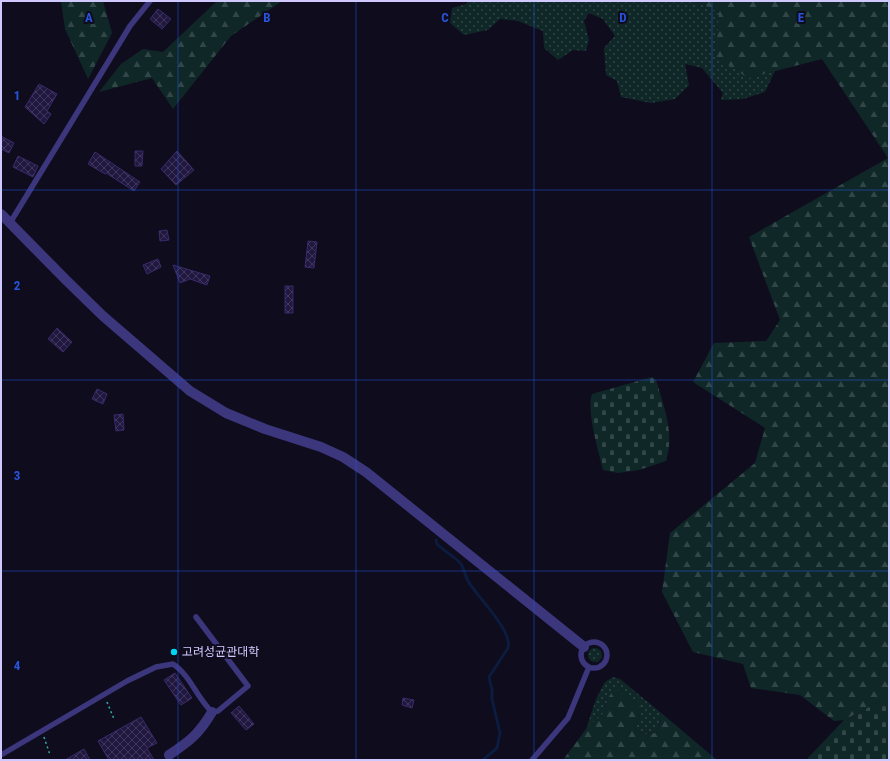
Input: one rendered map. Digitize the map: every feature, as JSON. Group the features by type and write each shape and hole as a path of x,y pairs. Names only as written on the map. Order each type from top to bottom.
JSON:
{"street":[{"path":"1,214 103,316 190,391 226,413 265,429 343,456 366,472 584,647"},
{"path":"169,755 189,742 204,726 212,712"}],"lane":[{"path":"10,222 130,26 150,1"},
{"path":"1,755 127,681 156,667 172,664 179,668 206,706 212,712 218,712 248,686 196,617"},
{"path":"588,643 599,643 604,646 607,651 605,662 601,666 595,668 589,667 582,658 584,647 588,643"},
{"path":"532,760 568,718 576,702 589,667"}],"path":[{"path":"104,695 114,719"},
{"path":"42,731 50,754"}],"green space":[{"path":"61,1 103,1 112,33 88,79 65,29"},
{"path":"217,1 282,1 231,36 173,109 152,78 99,92 121,64 143,49 163,52"},
{"path":"468,1 694,1 719,12 748,78 775,71 765,92 743,99 721,100 723,93 702,68 685,64 689,85 675,99 651,103 621,97 617,81 606,75 604,48 615,36 603,19 589,13 584,21 589,40 586,51 573,50 558,60 544,48 543,31 518,21 500,19 488,30 464,35 450,23 452,8 466,4"},
{"path":"694,1 889,1 889,697 844,720 834,721 800,695 751,688 743,664 693,652 662,592 670,533 755,463 765,428 693,382 714,343 766,341 780,320 749,237 888,158 822,59 748,78 716,57 719,12"},
{"path":"652,377 656,380 669,429 669,445 666,461 639,470 618,473 603,470 592,421 592,394"},
{"path":"595,648 600,650 602,655 600,660 595,662 590,660 588,655 590,650"},
{"path":"613,677 620,679 660,712 661,719 656,733 645,734 635,730 641,712 608,698 604,713 586,729 596,699 605,682"},
{"path":"616,687 625,696 640,702 641,712 635,730 645,734 656,733 661,720 660,712 717,760 563,760 586,729 604,713 608,698"},
{"path":"889,697 889,760 809,760 808,758 844,720"}],"building":[{"path":"158,9 171,19 162,29 150,19"},
{"path":"39,84 57,94 47,111 51,114 44,124 25,107"},
{"path":"1,136 14,143 9,153 1,149"},
{"path":"135,151 143,151 142,166 135,166"},
{"path":"177,151 194,170 176,185 161,169"},
{"path":"95,152 140,182 134,191 106,173 105,174 88,164"},
{"path":"18,156 38,166 33,177 13,167"},
{"path":"167,230 169,240 160,241 159,231"},
{"path":"308,241 317,242 314,268 305,267"},
{"path":"158,259 161,267 147,274 143,265"},
{"path":"173,265 210,276 207,285 190,279 180,283"},
{"path":"285,286 293,286 293,313 285,313"},
{"path":"57,328 72,342 63,352 48,339"},
{"path":"97,389 107,394 103,404 92,399"},
{"path":"123,414 124,430 116,431 114,415"},
{"path":"175,673 192,698 181,705 164,680"},
{"path":"403,698 414,700 412,708 402,705"},
{"path":"239,706 254,724 246,730 231,713"},
{"path":"141,717 157,743 147,748 154,760 109,760 98,741"},
{"path":"84,749 90,760 65,760"}],"waterway":[{"path":"436,540 437,544 461,564 468,581 500,623 508,641 508,648 489,677 492,690 492,699 500,733 497,748 483,760"}],"place":[{"name":"고려성균관대학","path":"174,652"}]}
